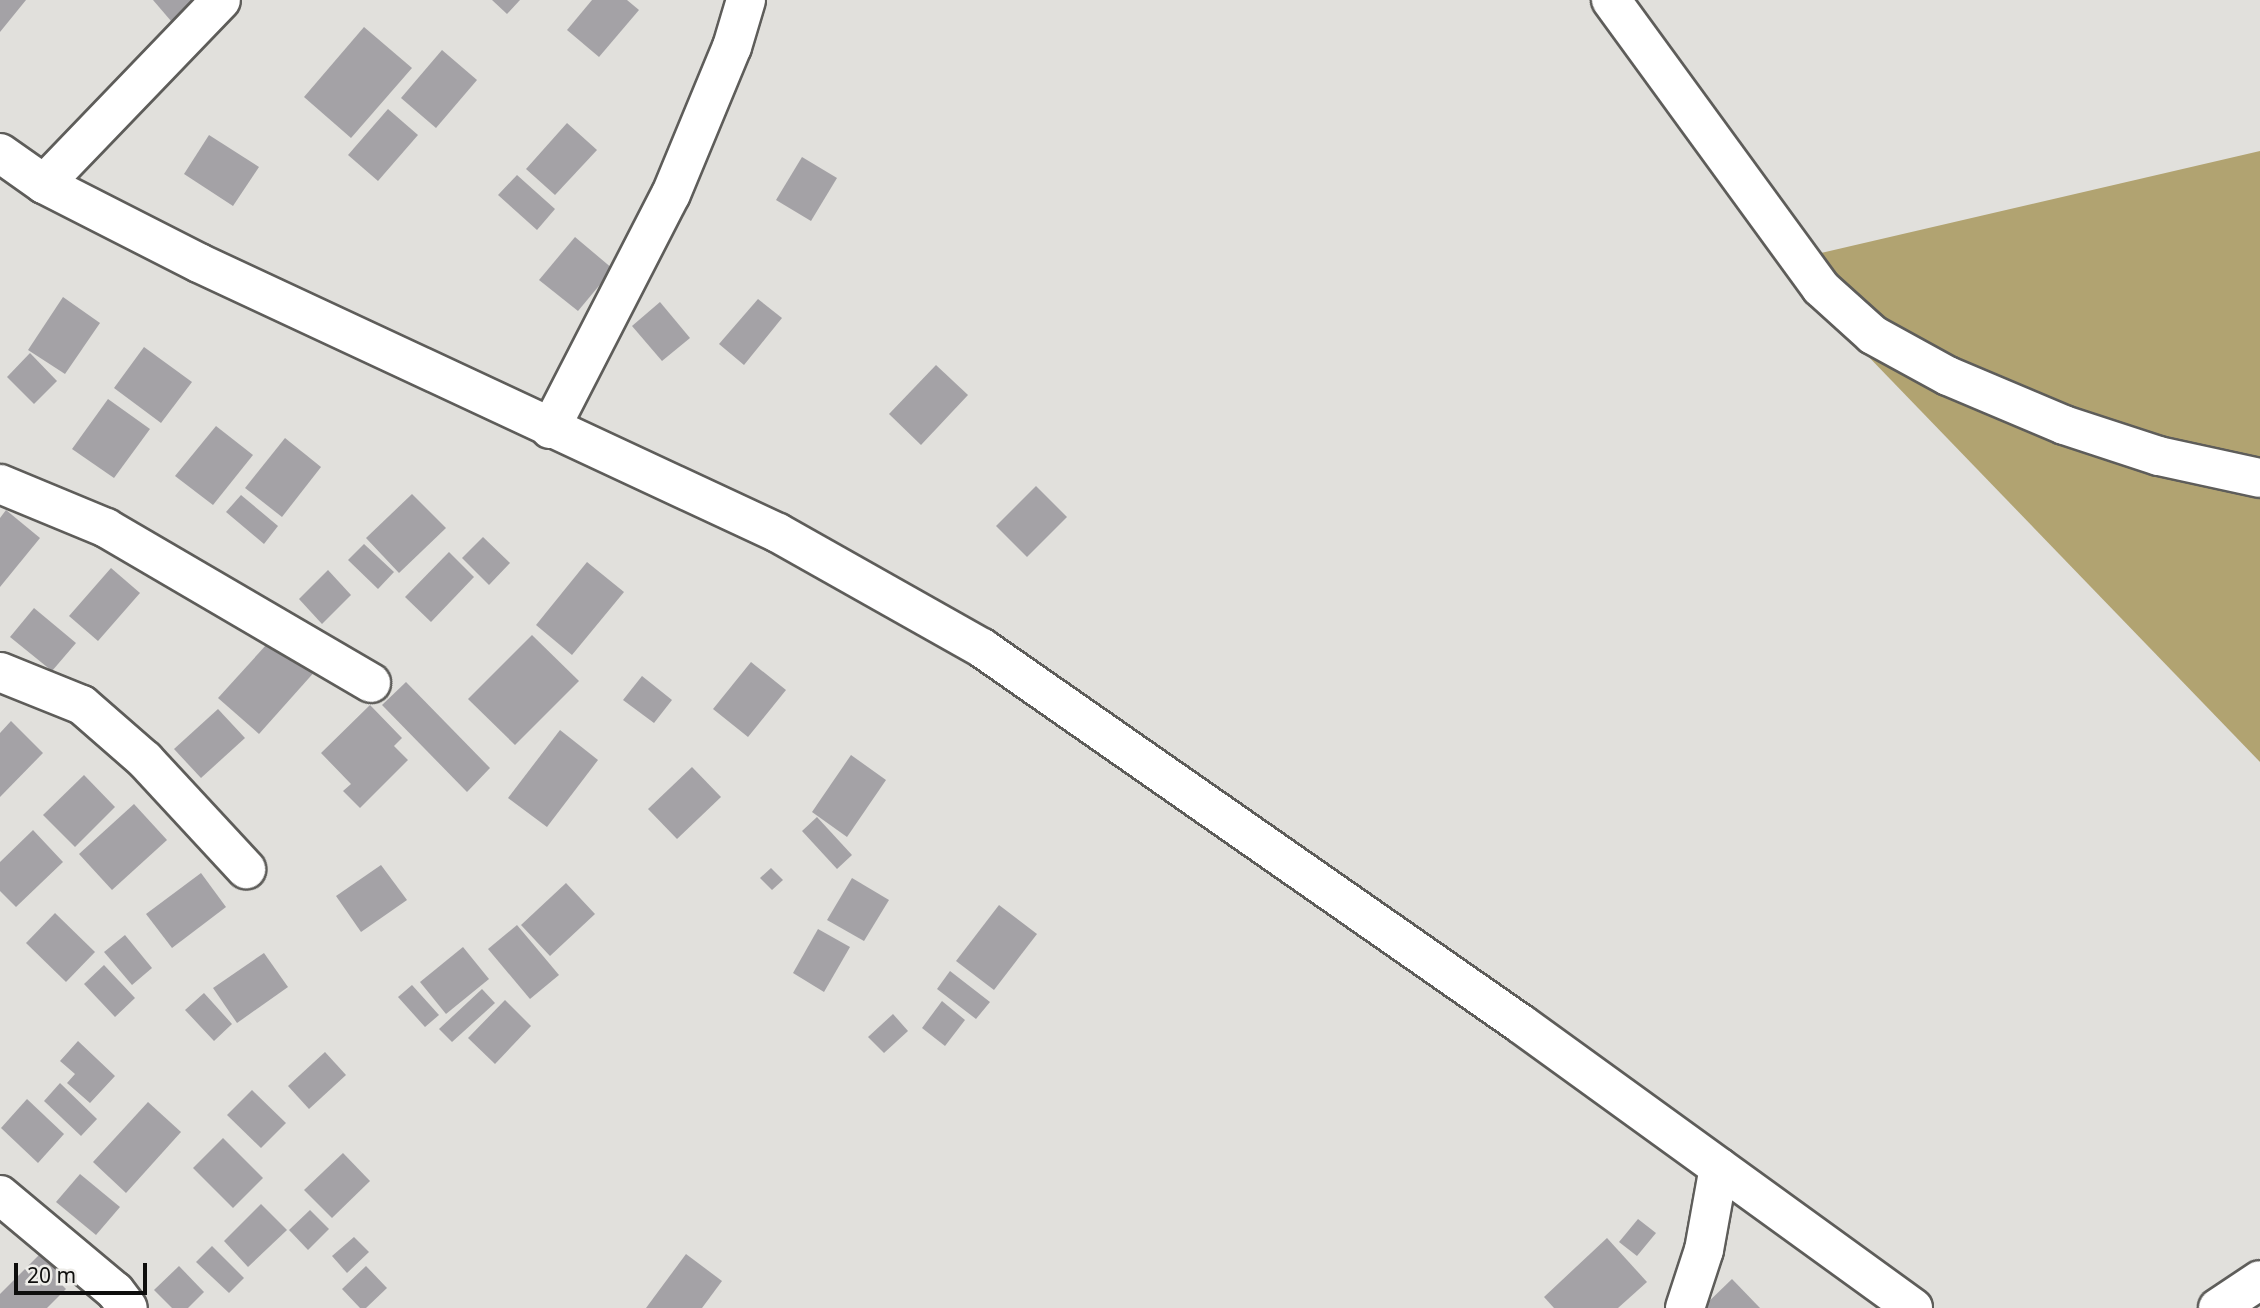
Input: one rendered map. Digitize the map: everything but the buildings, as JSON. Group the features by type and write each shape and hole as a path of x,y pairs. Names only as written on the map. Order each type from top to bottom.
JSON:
{"street":[{"path":"44,184 221,0"},
{"path":"550,429 671,194 732,47 746,0"},
{"path":"1611,0 1821,288 1873,335 1948,376 2064,425 2159,456 2260,478"},
{"path":"0,153 44,184 199,263 550,429 778,533 982,648 1719,1167 1913,1308"},
{"path":"0,484 106,528 371,684"},
{"path":"0,672 82,705 145,760 246,869"},
{"path":"1685,1308 1703,1250 1719,1167"},
{"path":"0,1195 115,1291 128,1308"},
{"path":"2218,1308 2260,1280"}],"shaded area":[{"path":"2260,151 2260,762 1778,263"}]}
